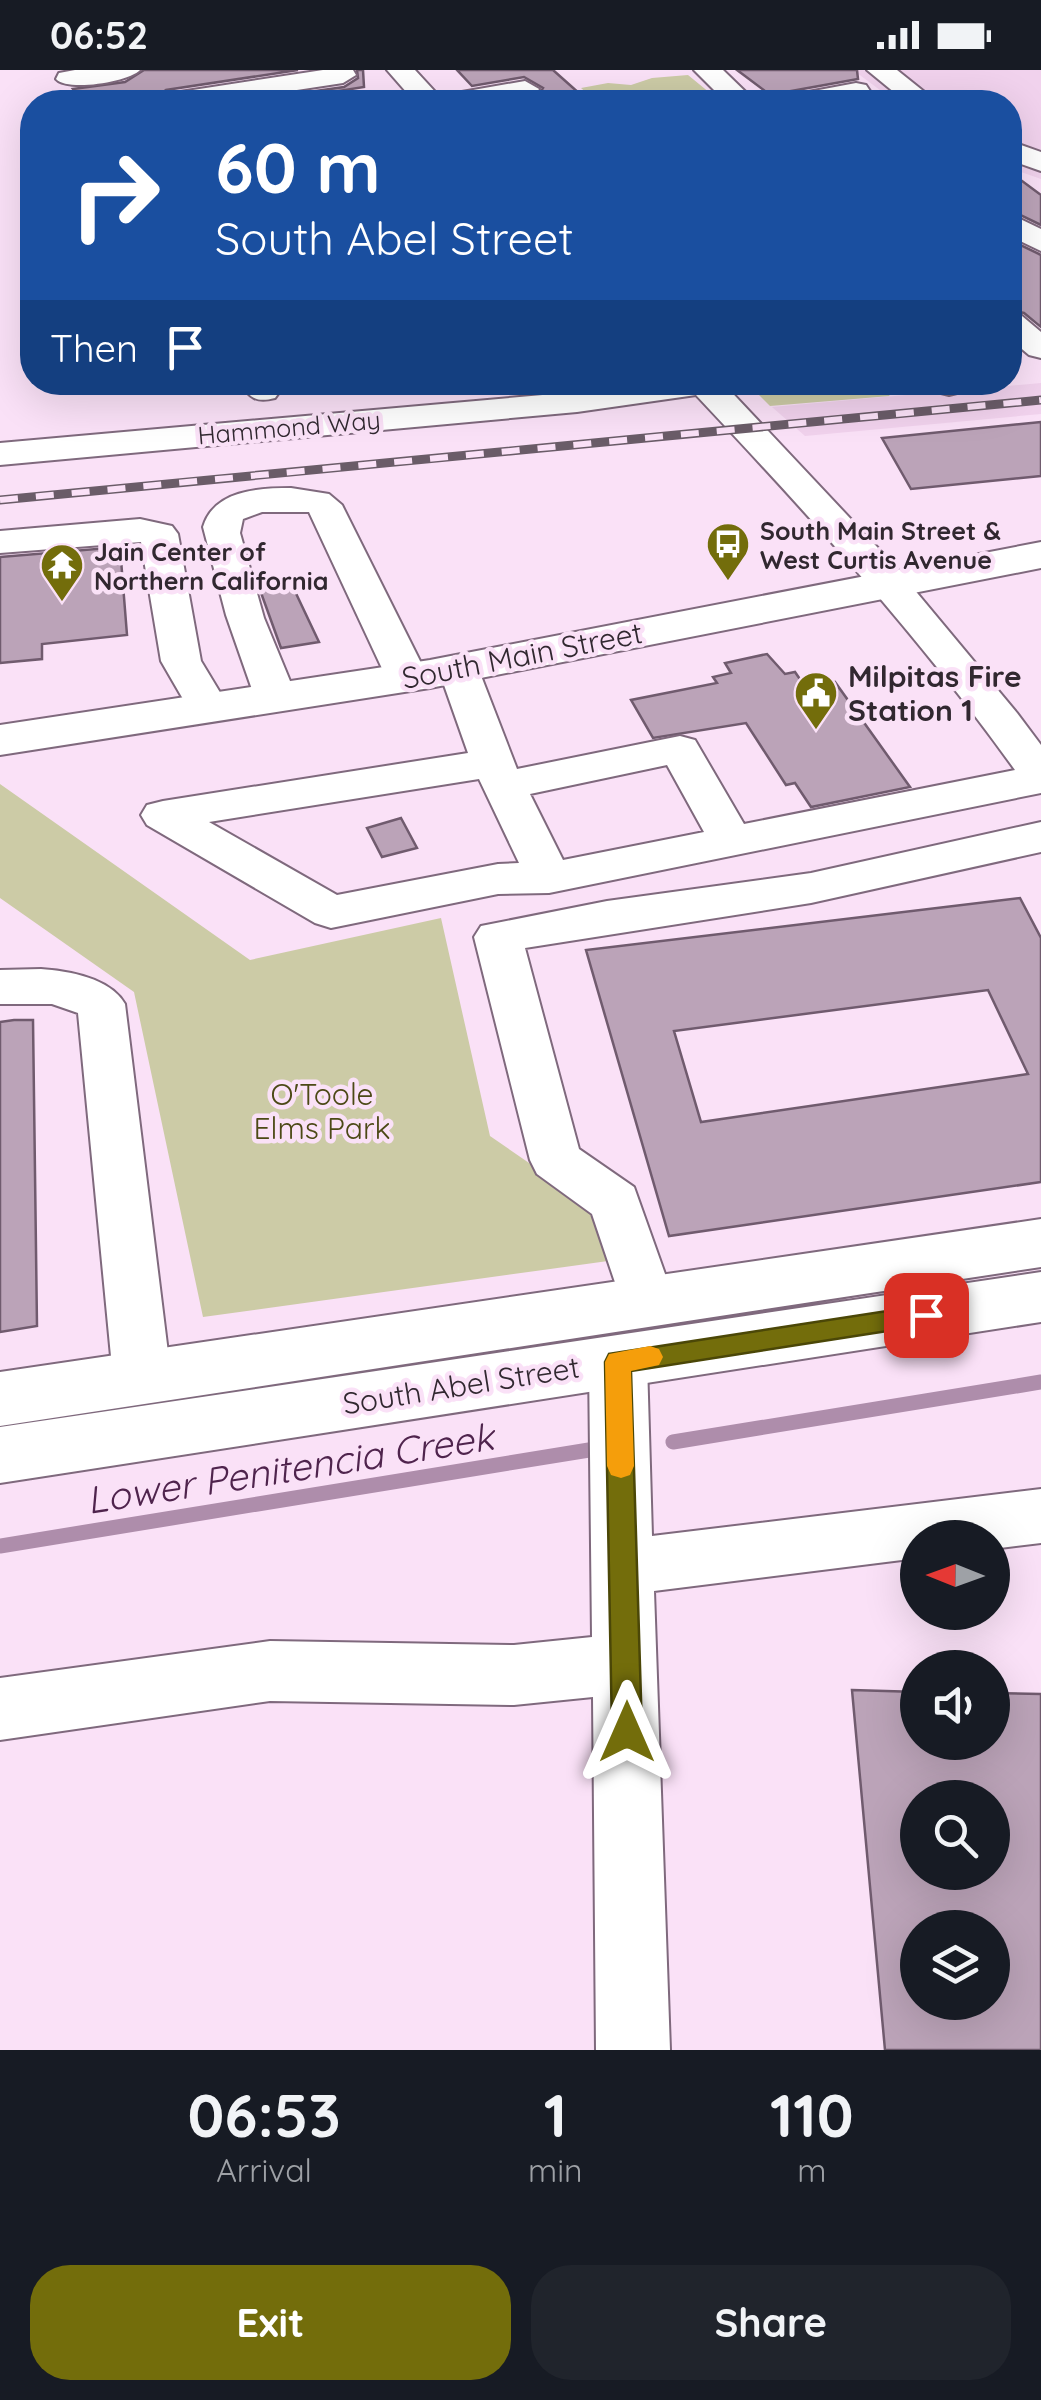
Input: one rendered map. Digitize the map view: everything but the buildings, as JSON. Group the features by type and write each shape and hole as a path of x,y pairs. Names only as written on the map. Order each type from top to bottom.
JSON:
{"main road":[{"name":"South Main Street","path":"0,740 458,668 1041,555"},
{"name":"South Abel Street","path":"0,1455 144,1405 515,1319 1041,1243"},
{"name":"South Abel Street","path":"0,1399 144,1405 618,1362 1041,1297"},
{"path":"515,1319 586,1345 618,1362 631,1334 663,1299"}],"street":[{"path":"61,84 127,70"},
{"path":"193,70 208,90"},
{"path":"400,70 419,90"},
{"path":"880,70 908,90"},
{"path":"711,71 730,90"},
{"path":"263,90 343,75"},
{"path":"453,395 467,411"},
{"name":"Hammond Way","path":"0,454 624,395"},
{"path":"714,395 892,584 990,704 1041,777 732,841 549,878 498,879 331,912 163,815 680,749 732,841"},
{"name":"Hammond Way","path":"578,402 602,414 630,412 746,428"},
{"path":"276,698 222,533 229,511 247,504 317,500 329,514 407,677"},
{"path":"0,542 140,530 159,534 181,660 209,709"},
{"path":"458,668 500,774 549,878"},
{"path":"663,1299 615,1202 556,1160 498,937 607,916 811,888 1041,837"},
{"path":"0,987 50,984 76,989 101,1004 144,1405"},
{"path":"618,1362 633,2050"},
{"path":"624,1567 1041,1516"},
{"path":"0,1709 270,1671 514,1675 626,1664"}],"shaded area":[{"path":"853,70 1041,70 1041,179 1022,172 1022,90 880,90"},
{"path":"1041,383 1041,414 805,436 772,407 906,395 1022,395 1022,385"}],"green space":[{"path":"688,75 706,90 581,88 608,83 631,85 652,78"},
{"path":"759,395 890,396 770,406"},
{"name":"O'Toole Elms Park","path":"0,784 250,960 441,918 490,1136 596,1209 608,1261 203,1317 134,992 0,898"}],"waterway":[{"name":"Lower Penitencia Creek","path":"673,1442 1041,1382"},
{"name":"Lower Penitencia Creek","path":"0,1546 589,1450"}],"railway":[{"path":"0,500 1041,400"}],"slow traffic":[{"path":"621,1466 618,1362 650,1357"}],"place":[{"name":"South Main Street & West Curtis Avenue","path":"728,582"},
{"name":"Jain Center of Northern California","path":"62,603"},
{"name":"Milpitas Fire Station 1","path":"816,731"}],"route":[{"path":"627,1732 618,1362 926,1315"}]}
